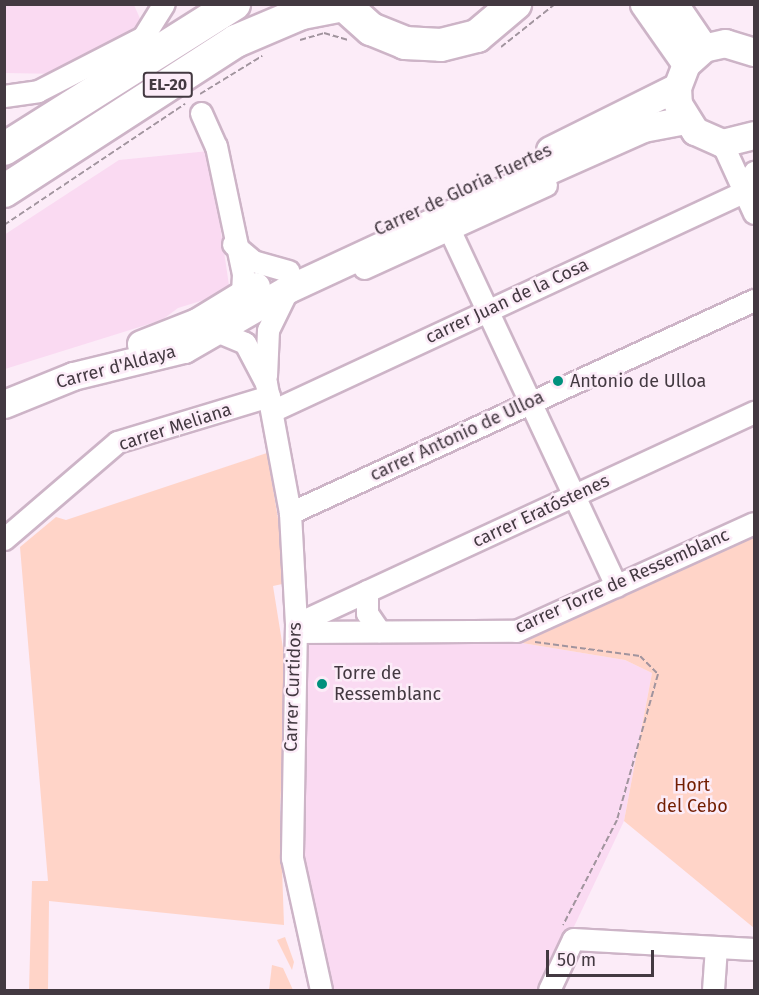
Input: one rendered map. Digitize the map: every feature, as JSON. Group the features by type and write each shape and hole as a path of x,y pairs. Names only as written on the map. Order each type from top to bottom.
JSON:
{"highway":[{"name":"EL-20","path":"4,149 234,4"},
{"name":"EL-20","path":"4,191 236,41 302,13 343,5 371,29 405,43 441,45 477,36 515,4"}],"main road":[{"path":"644,4 689,67"},
{"path":"674,4 689,67 685,120 695,131 722,143 754,135"},
{"name":"Carrer de Gloria Fuertes","path":"289,280 689,67 725,43 752,46"},
{"name":"Carrer de Gloria Fuertes","path":"244,292 289,280 323,275 626,136 662,121 685,120"},
{"name":"Carrer d'Aldaya","path":"4,404 73,376 184,349 219,332 289,280"},
{"name":"Carrer d'Aldaya","path":"4,384 66,360 161,338 244,292"}],"street":[{"path":"4,96 38,91 143,37 164,4"},
{"path":"201,113 216,146 233,244 243,274 244,292"},
{"name":"Carrer de Gloria Fuertes","path":"323,275 344,276 450,231 616,152 626,136"},
{"path":"722,143 754,213"},
{"path":"743,192 754,172"},
{"name":"carrer Juan de la Cosa","path":"269,397 487,310 743,192"},
{"path":"450,231 616,586"},
{"path":"233,244 253,261 289,280"},
{"name":"Carrer Curtidors","path":"289,280 268,330 269,397 290,513 295,592 292,858 321,990"},
{"name":"carrer Antonio de Ulloa","path":"290,513 754,300"},
{"name":"Carrer Curtidors","path":"219,332 245,343 269,397"},
{"name":"carrer Meliana","path":"4,539 117,442 269,397"},
{"name":"carrer Eratóstenes","path":"296,628 328,609 754,412"},
{"name":"carrer Torre de Ressemblanc","path":"296,628 379,632 516,631 754,523"},
{"path":"367,591 367,613 379,632"},
{"path":"295,592 328,609"},
{"path":"549,990 573,939 754,950"},
{"path":"713,990 716,947"}],"path":[{"path":"499,48 555,4"},
{"path":"296,42 324,33 356,42"},
{"path":"4,225 267,53"},
{"path":"516,631 533,642 640,656 658,674 617,820 561,922 573,939"}],"shaded area":[{"path":"5,5 134,5 142,23 60,74 5,73"},
{"path":"209,151 230,292 178,308 162,320 5,369 4,235 119,160"},
{"path":"308,642 522,643 625,660 652,673 624,821 544,990 333,990 302,846 297,663"}],"green space":[{"path":"267,453 287,572 287,583 273,586 287,673 280,810 284,925 49,901 48,990 29,990 32,881 48,881 20,547 56,517 66,520"},
{"name":"Hort del Cebo","path":"754,535 754,928 624,821 652,673 625,660 522,643"},
{"path":"285,937 294,962 292,970 277,940"},
{"path":"272,965 283,968 293,990 269,990"}],"place":[{"name":"Antonio de Ulloa","path":"558,381"},
{"name":"Torre de Ressemblanc","path":"322,684"}]}
